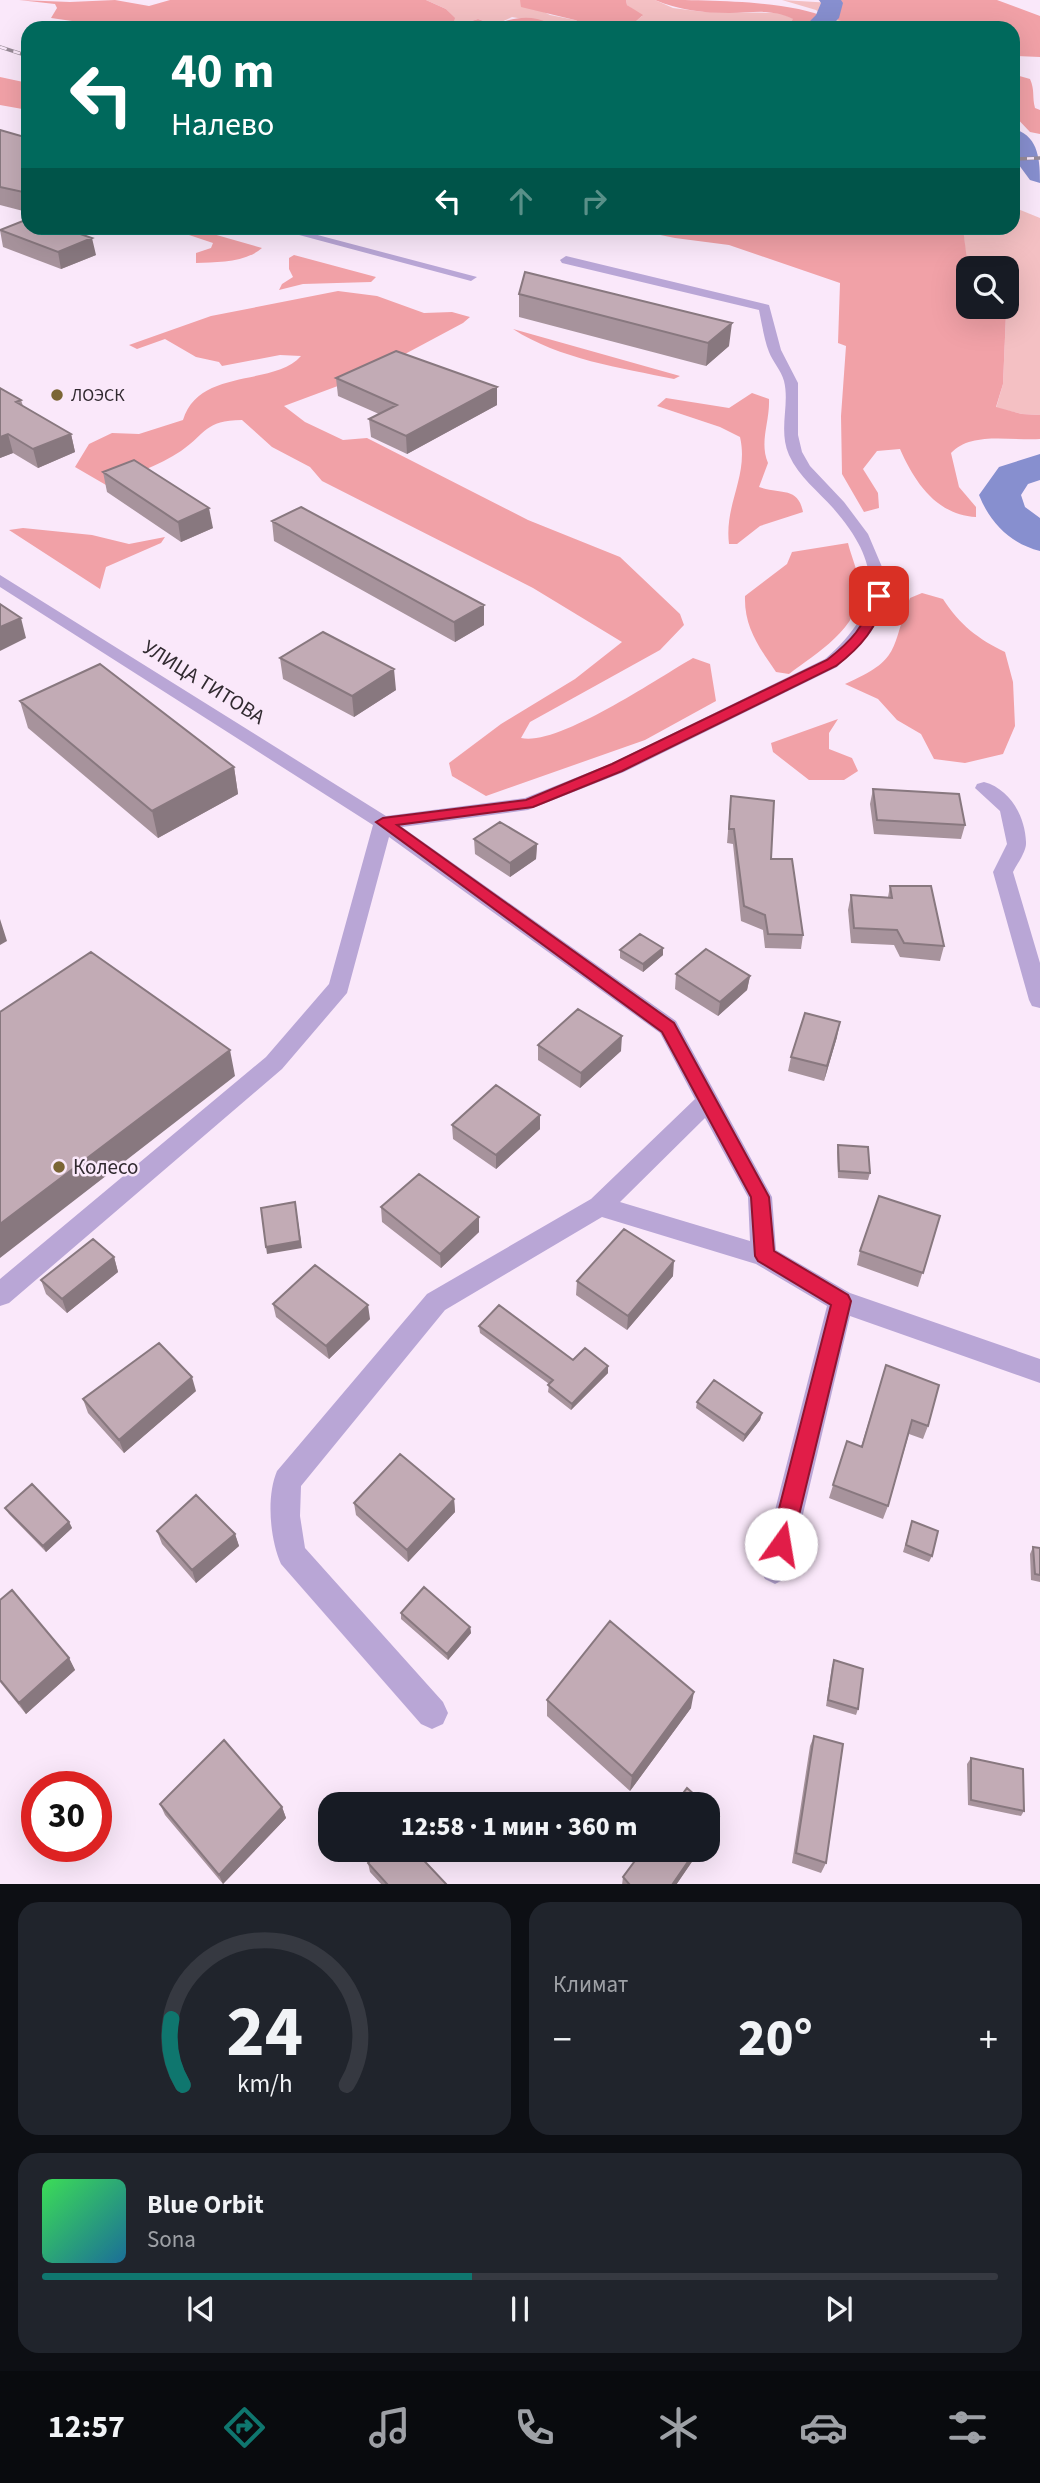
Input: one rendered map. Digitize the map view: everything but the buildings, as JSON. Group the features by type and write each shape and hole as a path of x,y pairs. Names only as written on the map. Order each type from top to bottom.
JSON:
{"street":[{"path":"306,235 471,277"},
{"path":"0,1295 274,1063 339,987 383,822 528,804 617,768 831,663 855,645 874,615 879,596 869,547 845,513 804,469 795,452 790,436 791,380 776,353 765,308 566,260"},
{"name":"УЛИЦА ТИТОВА","path":"0,580 383,822 668,1027 760,1197 764,1256"},
{"path":"985,788 1010,808 1017,844 1003,872 1040,1000"},
{"path":"432,1713 291,1554 286,1516 288,1481 436,1302 600,1206 708,1101"},
{"path":"600,1206 764,1256 841,1301 1040,1371"},
{"path":"775,1569 841,1301"}],"shaded area":[{"path":"19,0 115,0 149,6 170,0 426,0 446,9 455,18 454,21 72,21 51,18 57,8 55,4"},
{"path":"426,0 520,0 550,15 577,21 535,21 512,17 504,21 453,21 454,18 446,9"},
{"path":"520,0 626,0 627,5 643,15 636,21 577,21 521,7"},
{"path":"626,0 655,0 673,8 704,12 780,13 794,19 636,21 642,16 627,5"},
{"path":"655,0 768,4 811,12 827,18 823,21 792,21 793,19 777,13 700,12"},
{"path":"782,0 832,3 848,21 823,21 826,19 816,10"},
{"path":"818,0 997,0 1040,16 1040,57 1020,56 1020,21 841,21 838,20 832,3"},
{"path":"521,18 543,21 505,21"},
{"path":"1020,76 1030,79 1035,108 1040,110 1040,134 1030,132 1020,121"},
{"path":"0,77 21,82 21,109 0,105"},
{"path":"1020,210 1040,218 1040,415 996,408 1003,384 1006,319 1019,319 1019,256 966,256 964,235 1020,235"},
{"path":"189,235 216,235 262,248 239,259 196,263 196,253 211,248 213,243"},
{"path":"660,235 964,235 966,256 956,256 956,319 1006,319 1003,384 996,407 1022,414 1040,415 1040,439 981,439 959,446 951,453 959,487 976,507 976,517 962,515 939,504 920,485 900,449 877,451 863,469 878,493 879,508 864,512 842,474 841,416 846,346 838,343 840,283 729,245"},
{"path":"294,255 376,277 371,282 303,284 279,290 282,284 293,277 289,269 289,258"},
{"path":"338,291 377,296 424,313 452,312 470,317 362,377 284,406 305,422 343,440 367,438 528,520 620,557 680,614 684,625 660,650 530,722 521,738 537,738 582,722 693,658 710,664 716,701 645,740 486,796 452,776 449,763 501,724 575,679 622,642 533,588 322,481 310,467 272,447 242,420 213,425 181,451 154,466 106,485 75,467 89,444 112,433 139,434 183,420 192,403 204,392 220,385 273,372 301,356 280,355 222,366 219,362 196,357 165,339 137,349 129,345 211,316"},
{"path":"513,329 680,376 674,379 591,361 550,348"},
{"path":"752,393 769,399 764,447 768,463 759,487 793,495 801,504 803,512 760,526 737,544 729,544 730,516 741,465 740,437 720,427 657,406 666,398 729,408"},
{"path":"23,528 92,535 129,544 165,537 161,543 106,567 100,589 9,530"},
{"path":"848,543 860,585 859,600 854,613 836,637 812,657 789,674 776,672 750,627 745,596 787,564 792,552"},
{"path":"922,593 943,599 970,630 1005,652 1013,682 1015,726 1003,754 965,763 934,759 921,734 897,720 878,699 845,684 885,660 896,641 910,598"},
{"path":"838,719 829,733 829,749 852,758 858,771 844,780 809,780 773,752 771,743"}],"waterway":[{"path":"823,21 832,3 830,0"},
{"path":"1020,147 1040,174"},
{"path":"1040,466 1013,476 1000,495 1007,513 1040,538"}],"railway":[{"path":"0,47 21,54"},
{"path":"1020,159 1040,158"}],"place":[{"name":"ЛОЭСК","path":"57,395"},
{"name":"Колесо","path":"59,1167"}],"route":[{"path":"781,1544 841,1301 764,1256 760,1197 668,1027 383,822 457,815 528,804 617,768 831,663 855,645 874,615 879,596"}]}
